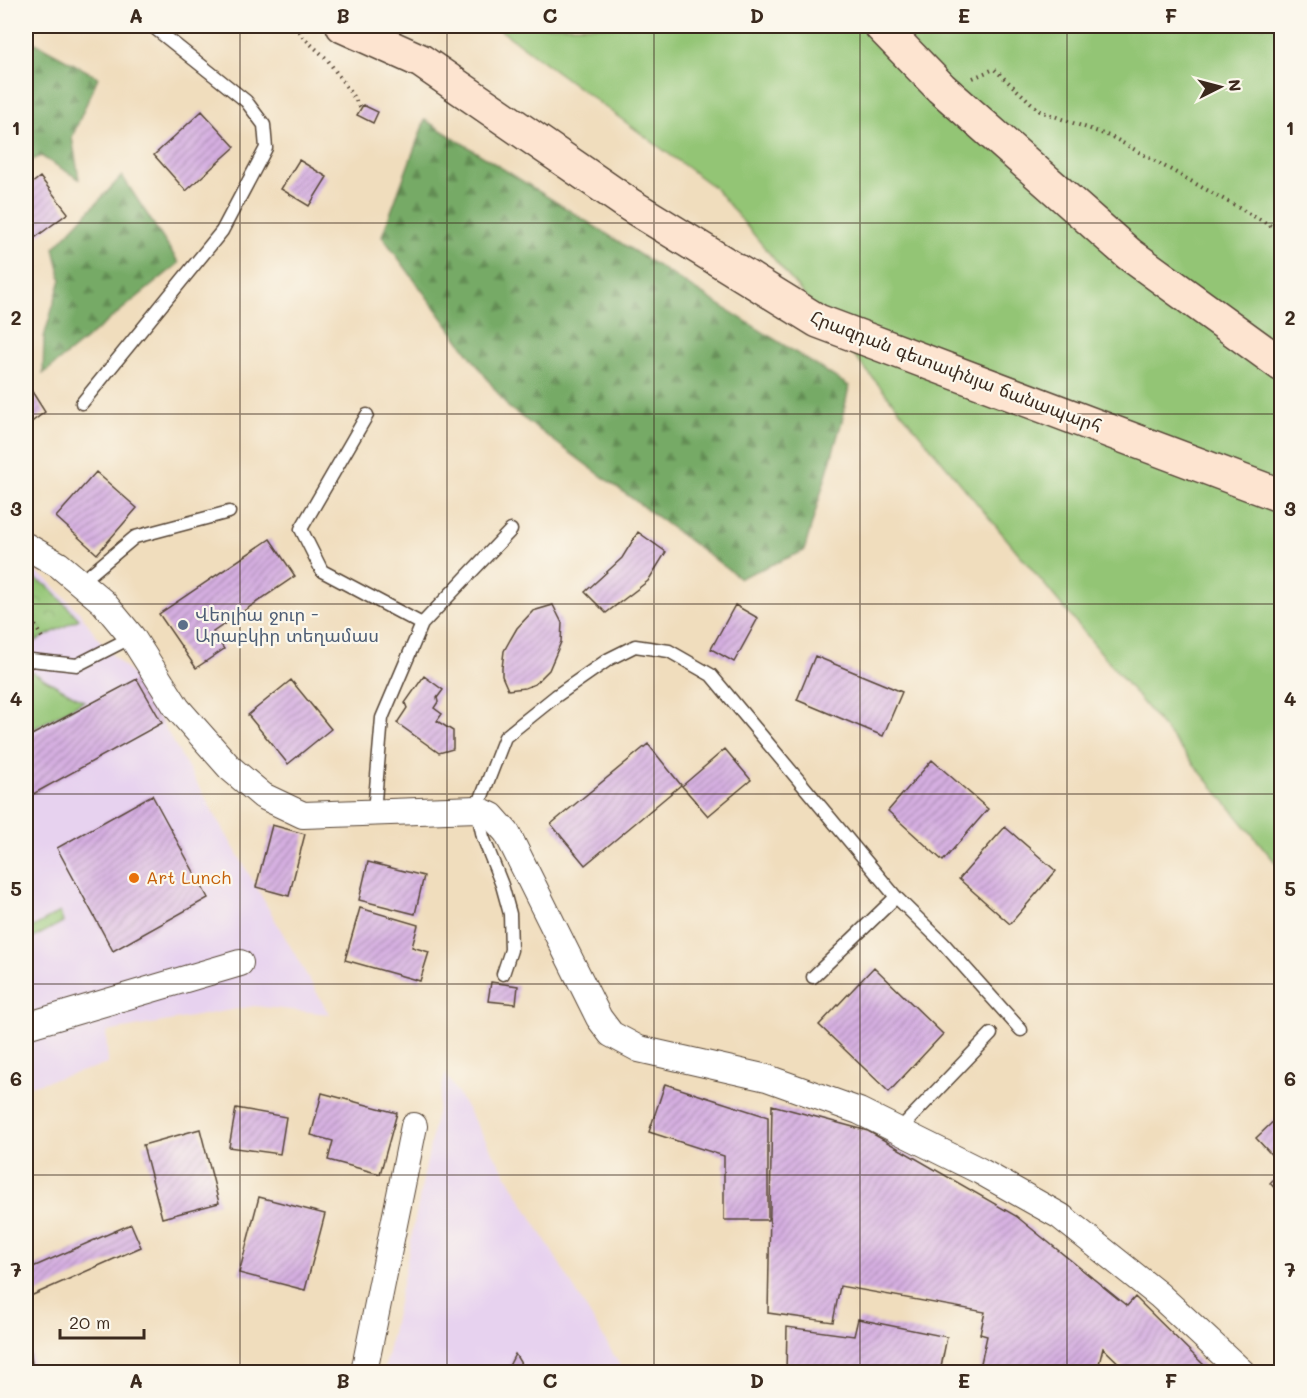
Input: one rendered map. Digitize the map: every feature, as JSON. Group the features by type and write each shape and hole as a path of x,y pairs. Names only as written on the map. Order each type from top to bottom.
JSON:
{"street":[{"name":"Հրազդան գետափնյա ճանապարհ","path":"343,26 421,61 630,205 818,321 1281,496"},
{"path":"881,26 941,88 1129,254 1281,365"},
{"path":"26,546 59,565 103,602 132,637 177,708 230,768 263,796 303,815 477,809 492,816 507,833 599,1018 611,1034 639,1049 767,1077 859,1111 980,1171 1060,1216 1159,1295 1242,1372"},
{"path":"26,1026 240,963"},
{"path":"364,1372 414,1126"}],"lane":[{"path":"82,404 222,231 266,148 264,125 246,101 152,26"},
{"path":"367,415 301,529 322,571 422,624"},
{"path":"80,583 135,537 229,512"},
{"path":"375,812 382,718 422,624 511,530"},
{"path":"26,663 31,660 77,665 132,637"},
{"path":"503,974 511,950 510,914 502,885 483,837 477,809 505,737 555,696 634,646 669,651 711,675 896,897 943,943 1021,1030"},
{"path":"813,977 896,897"},
{"path":"899,1130 991,1034"}],"path":[{"path":"296,26 303,37 327,59 361,108"},
{"path":"941,88 994,69 1040,111 1112,137 1281,232"},
{"path":"26,590 26,598"},
{"path":"26,609 57,662"}],"shaded area":[{"path":"26,566 48,580 80,613 106,649 137,679 329,1014 254,1006 106,1032 108,1064 26,1087"},
{"path":"445,1072 624,1372 384,1372"}],"green space":[{"path":"495,26 1281,26 1281,869 715,188"},
{"path":"26,38 98,77 72,137 79,179 41,156 26,163"},
{"path":"425,120 849,386 842,421 804,551 740,578 508,407 382,236"},
{"path":"122,176 179,263 43,374 44,337 61,279 54,248"},
{"path":"26,574 48,586 79,619 26,646"},
{"path":"30,671 84,701 26,733 26,674"},
{"path":"60,912 63,922 26,942 26,931"}],"building":[{"path":"363,105 378,112 373,123 357,115"},
{"path":"202,111 235,147 186,191 154,155"},
{"path":"299,160 327,177 309,206 281,189"},
{"path":"40,177 68,213 36,237 26,223 26,188"},
{"path":"26,382 45,412 26,426"},
{"path":"96,472 137,508 97,554 56,517"},
{"path":"638,532 666,552 648,581 606,613 585,592 622,558"},
{"path":"270,539 295,576 213,632 224,649 196,668 159,614"},
{"path":"553,605 562,623 561,642 549,670 535,684 508,690 502,676 504,651 517,628 533,611"},
{"path":"735,605 758,618 734,662 711,649"},
{"path":"815,656 902,692 883,736 797,700"},
{"path":"424,676 443,690 434,708 442,714 437,721 453,731 453,749 439,753 397,723 407,708 405,703"},
{"path":"137,679 162,723 26,798 26,738"},
{"path":"291,680 331,729 288,764 248,715"},
{"path":"648,744 681,785 585,865 551,824"},
{"path":"725,749 751,780 708,816 682,786"},
{"path":"932,760 988,809 943,861 888,811"},
{"path":"152,795 208,898 113,951 57,848"},
{"path":"272,825 305,834 289,896 256,887"},
{"path":"1005,827 1056,871 1010,924 959,879"},
{"path":"368,862 424,876 415,914 359,900"},
{"path":"360,908 418,925 412,947 429,952 420,981 345,960"},
{"path":"874,967 943,1034 889,1092 819,1025"},
{"path":"491,982 518,986 516,1004 488,1001"},
{"path":"665,1084 768,1117 768,1220 724,1220 724,1156 649,1132"},
{"path":"322,1093 397,1113 380,1174 328,1160 333,1141 311,1135"},
{"path":"772,1105 868,1131 1016,1216 1127,1306 1135,1297 1211,1372 1128,1372 1103,1348 1097,1372 979,1372 987,1336 980,1334 985,1312 840,1286 833,1322 768,1313"},
{"path":"236,1108 286,1117 280,1154 229,1147"},
{"path":"1281,1114 1281,1165 1256,1138"},
{"path":"200,1129 219,1203 162,1218 143,1145"},
{"path":"1281,1172 1281,1195 1270,1183"},
{"path":"259,1197 325,1214 305,1290 239,1273"},
{"path":"131,1224 141,1247 26,1298 26,1270"},
{"path":"858,1319 947,1337 940,1372 786,1372 787,1327 854,1336"},
{"path":"27,1324 33,1372 26,1372"},
{"path":"515,1354 526,1372 506,1372"}],"place":[{"name":"Վեոլիա ջուր - Արաբկիր տեղամաս","path":"183,625"},
{"name":"Art Lunch","path":"134,878"}]}
